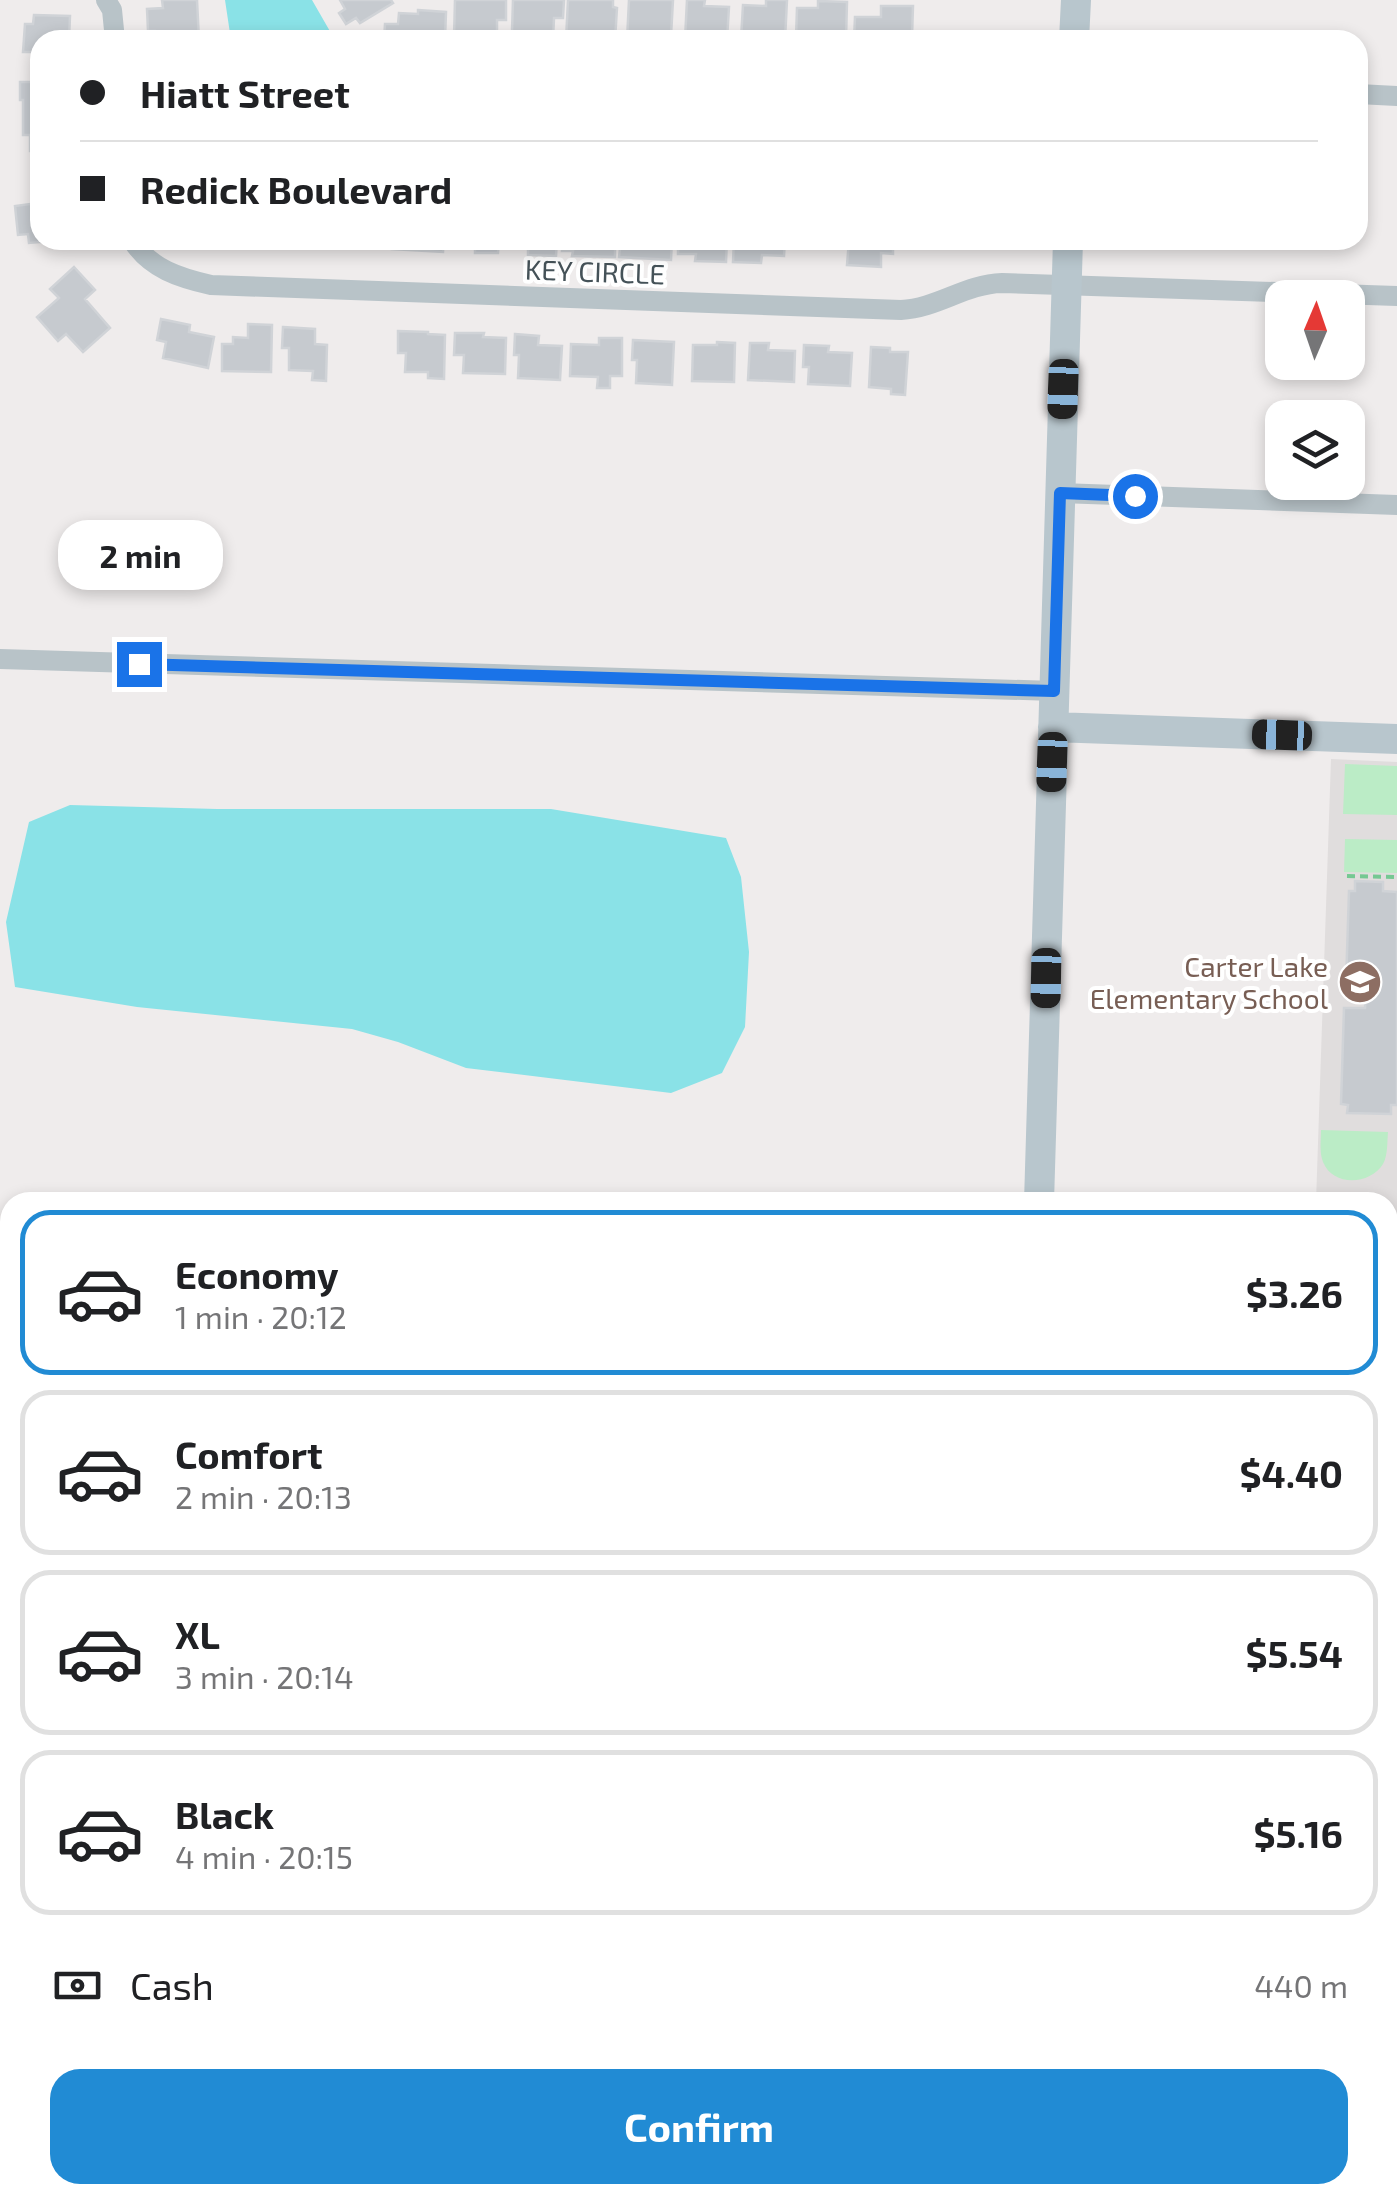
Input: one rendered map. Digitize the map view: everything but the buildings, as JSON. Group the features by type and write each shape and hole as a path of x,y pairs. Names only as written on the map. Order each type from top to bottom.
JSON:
{"street":[{"path":"106,0 112,10 114,30"},
{"path":"1074,30 1076,0"},
{"path":"1368,95 1397,96"},
{"name":"KEY CIRCLE","path":"138,250 173,276 211,285 901,310 926,307 988,284 1397,296"},
{"path":"1039,1192 1068,250"},
{"path":"1060,493 1397,505"},
{"path":"0,659 1054,691"},
{"path":"1053,728 1397,739"}],"path":[{"path":"1347,876 1397,877"}],"shaded area":[{"name":"Carter Lake Elementary School","path":"1331,759 1397,762 1397,1192 1316,1192"}],"green space":[{"path":"1345,764 1397,766 1397,815 1343,814"},
{"path":"1345,839 1397,840 1397,873 1344,872"},
{"path":"1321,1130 1388,1132 1383,1164 1361,1179 1335,1176 1322,1158"}],"water":[{"path":"225,0 312,0 329,30 230,30"},
{"path":"70,805 551,809 726,838 741,877 749,952 745,1027 722,1073 671,1093 466,1068 352,1029 137,1007 15,987 6,922 29,822"}],"place":[{"name":"Carter Lake Elementary School","path":"1360,982"}],"route":[{"path":"139,664 1054,691 1060,493 1135,496"}]}
